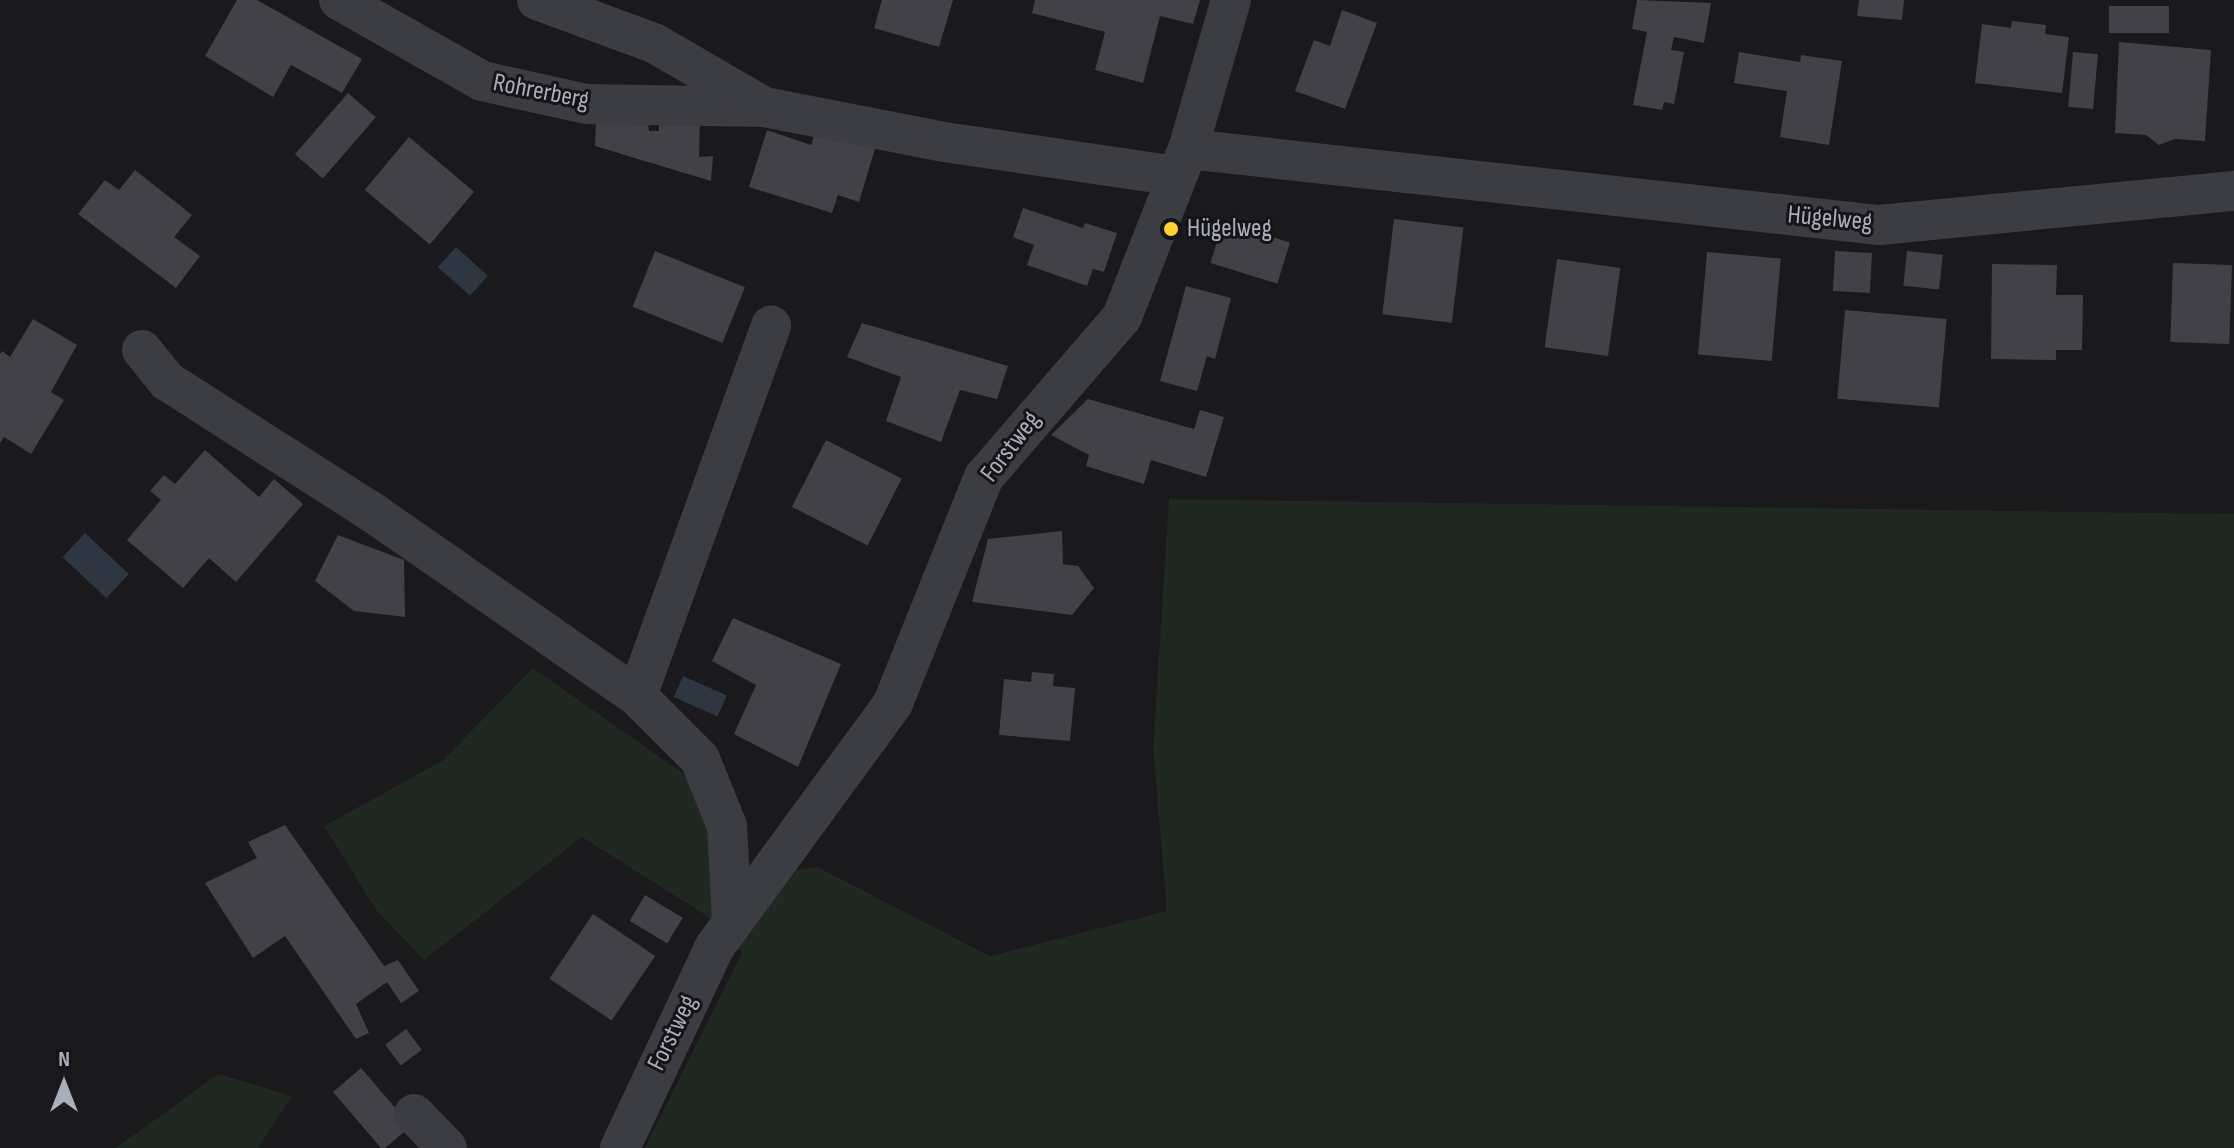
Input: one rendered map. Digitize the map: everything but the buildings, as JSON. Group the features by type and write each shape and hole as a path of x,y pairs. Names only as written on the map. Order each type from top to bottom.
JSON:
{"street":[{"name":"Rohrerberg","path":"339,0 482,81 587,104 764,107 944,142 1183,162"},
{"name":"Rohrerberg","path":"537,0 654,43 764,107"},
{"name":"Forstweg","path":"620,1148 714,948 893,703 984,477 1122,317 1183,162 1231,0"},
{"name":"Hügelweg","path":"1183,162 1879,225 2234,191"},
{"path":"624,687 771,326"},
{"path":"142,350 167,381 369,510 624,687 700,759 727,826 732,922"},
{"path":"414,1114 447,1148"}],"shaded area":[{"path":"1169,499 2234,514 2234,1148 645,1148 742,953 704,914 582,837 424,960 377,911 324,826 442,761 533,668 688,777 750,876 817,867 990,956 1167,911 1153,749"},
{"path":"218,1074 292,1096 258,1148 116,1148"}],"water":[{"path":"456,247 488,276 470,296 438,267"},
{"path":"85,533 129,574 106,598 62,557"},
{"path":"683,676 727,696 717,717 674,697"}],"place":[{"name":"Hügelweg","path":"1171,229"}]}
